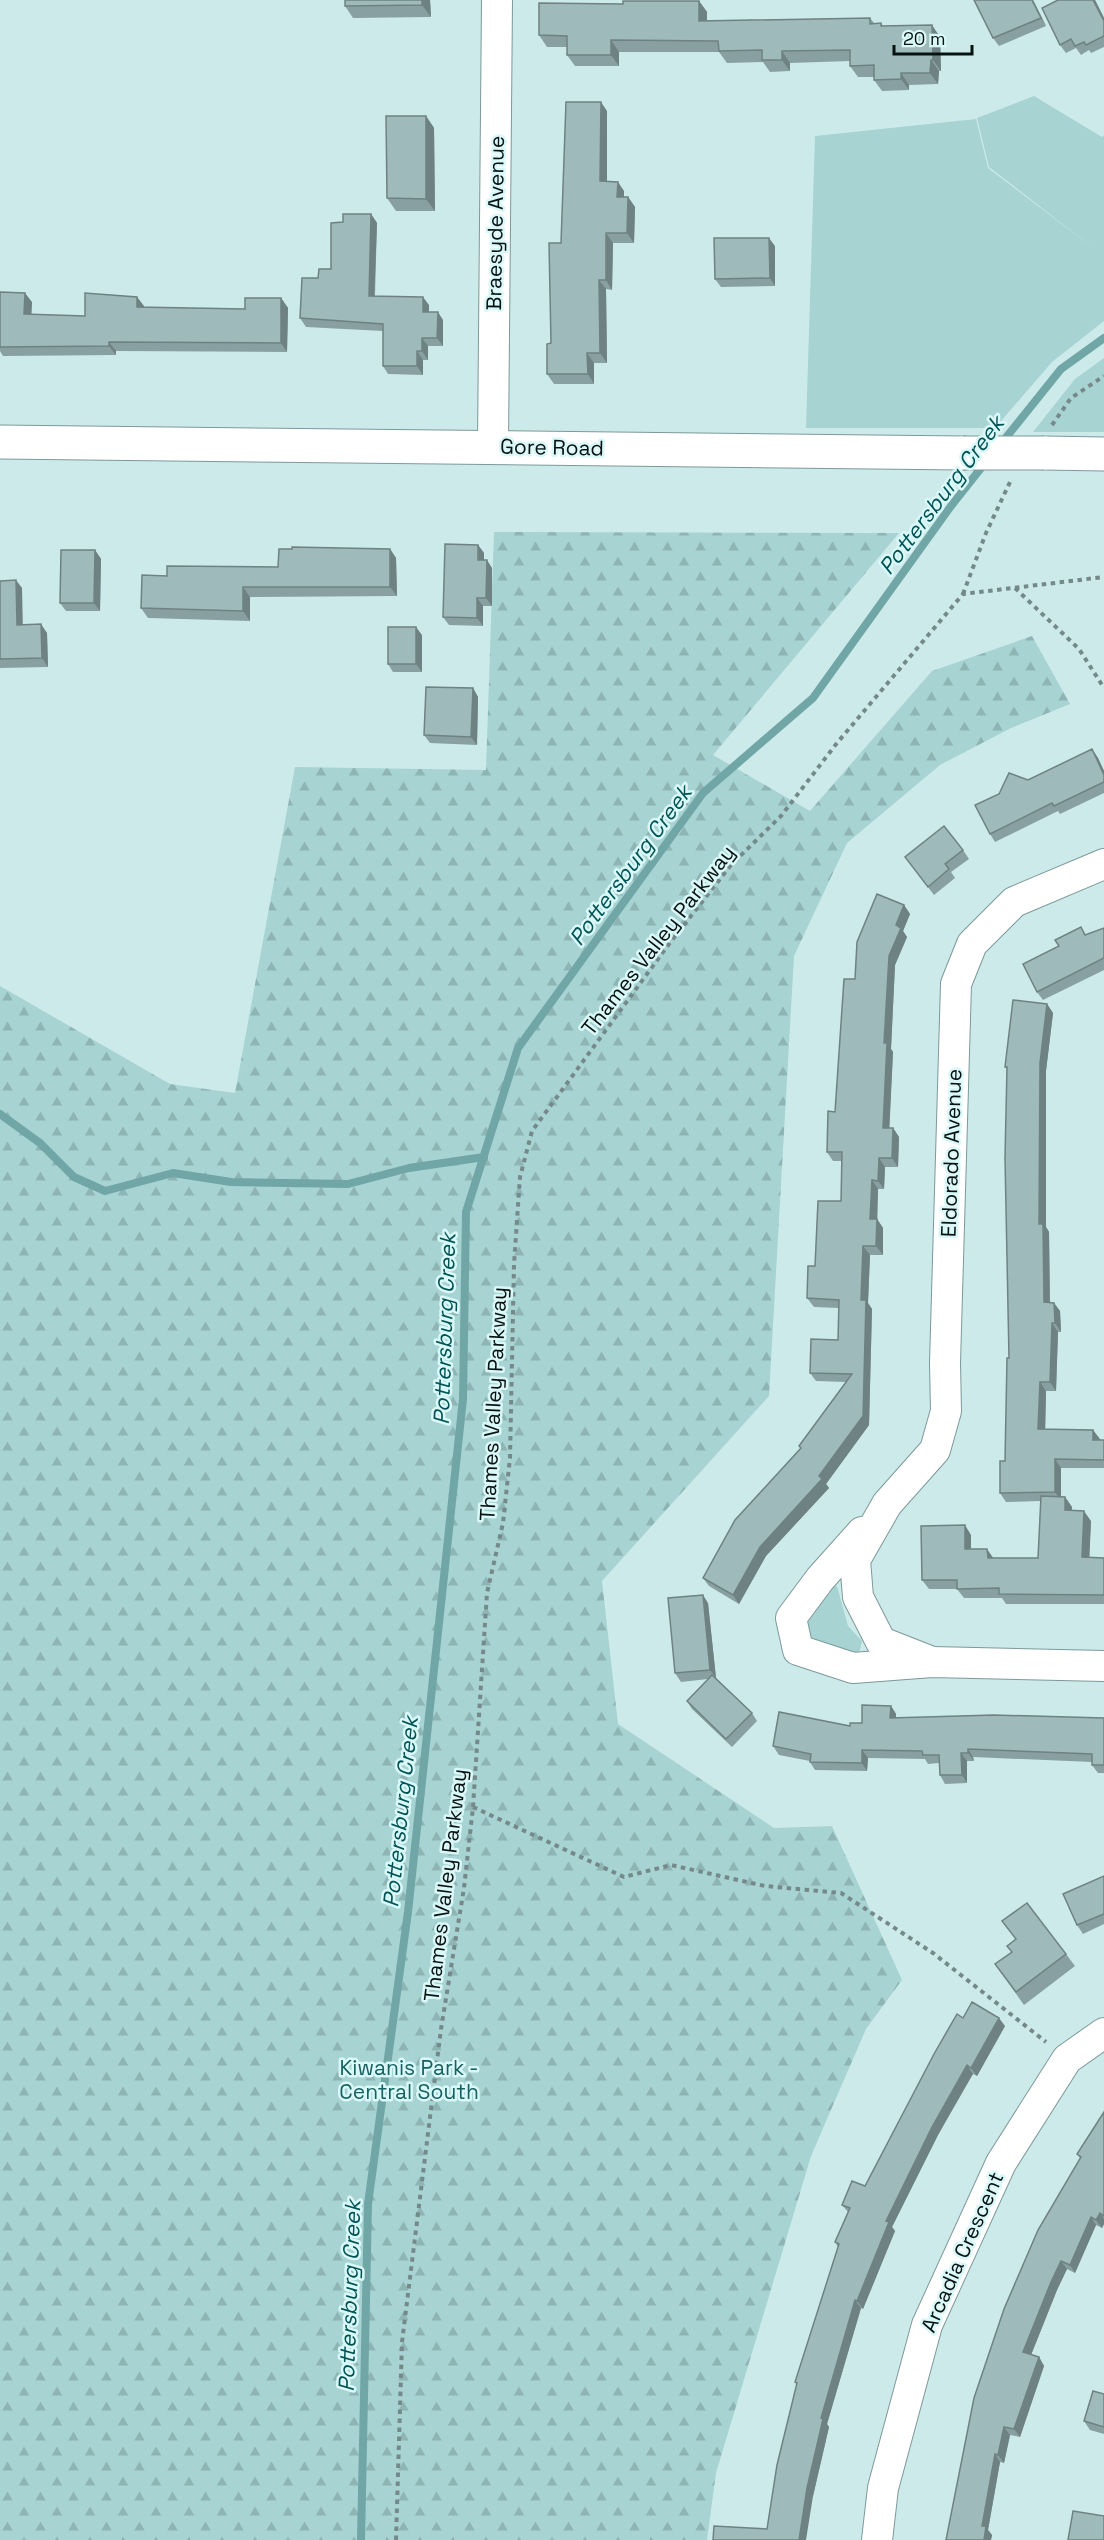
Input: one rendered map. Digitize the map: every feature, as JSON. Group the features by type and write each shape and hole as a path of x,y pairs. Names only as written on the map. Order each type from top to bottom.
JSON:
{"main road":[{"name":"Gore Road","path":"0,442 1104,454"}],"street":[{"name":"Braesyde Avenue","path":"493,446 497,0"},
{"name":"Eldorado Avenue","path":"932,1662 853,1668 798,1650 791,1618 820,1579 934,1450 946,1411 945,1363 956,984 972,944 1014,902 1104,864"},
{"name":"Eldorado Avenue","path":"887,1504 855,1560 858,1597 881,1642 932,1662"},
{"path":"932,1662 1104,1666"},
{"name":"Arcadia Crescent","path":"877,2540 883,2488 927,2325 1001,2163 1067,2060 1104,2033"}],"path":[{"name":"Thames Valley Parkway","path":"396,2540 402,2342 441,2029 464,1888 473,1807 487,1593 503,1523 510,1458 514,1264 520,1177 532,1131 669,944 731,865 781,816 800,789 945,612 963,594 1104,577"},
{"path":"1014,587 1079,649 1104,688"},
{"path":"473,1807 624,1877 671,1865 765,1886 841,1893 933,1953 1067,2060"}],"green space":[{"path":"1034,96 1102,137 1104,135 1104,321 1052,362 995,428 806,428 815,136 976,119 988,168 1096,250 989,167 977,118"},
{"path":"1104,358 1104,432 1033,432 1075,379"},
{"name":"Kiwanis Park - Central South","path":"494,532 899,533 713,755 810,811 932,671 1032,636 1070,704 1011,728 940,765 847,843 794,956 769,1396 602,1581 618,1724 774,1828 832,1826 902,1980 866,2029 811,2156 716,2473 707,2540 0,2540 0,986 170,1084 235,1093 295,767 486,770"},
{"path":"837,1586 848,1626 862,1641 860,1650 854,1657 805,1638 805,1620 827,1588"}],"building":[{"path":"345,0 422,0 422,5 345,6"},
{"path":"974,0 1032,0 1041,18 993,38"},
{"path":"1058,0 1093,0 1104,21 1104,36 1086,45 1084,42 1075,46 1071,39 1060,45 1042,8"},
{"path":"623,1 699,1 699,21 870,18 870,24 881,23 881,26 932,25 933,60 931,60 930,73 901,73 901,79 874,80 874,65 850,66 850,50 782,51 782,60 762,60 762,50 719,51 718,41 611,40 611,55 567,55 567,36 539,35 539,3 623,4"},
{"path":"566,102 601,102 600,181 618,182 617,197 628,197 627,233 606,233 606,280 599,280 600,353 587,353 588,374 547,374 547,344 551,343 549,243 561,243"},
{"path":"386,116 426,116 426,199 387,198"},
{"path":"343,214 371,214 369,296 423,297 423,312 438,312 437,338 422,338 422,351 417,351 417,366 383,366 383,324 300,318 302,278 318,278 319,269 331,269 331,223 343,222"},
{"path":"714,238 769,238 770,278 715,279"},
{"path":"0,292 25,293 24,314 85,316 85,293 137,297 137,307 245,309 245,298 281,298 281,343 109,342 109,346 0,347"},
{"path":"445,544 478,545 478,560 487,560 486,598 477,598 477,618 443,617"},
{"path":"292,547 390,549 390,587 243,587 243,611 141,608 142,575 167,576 167,566 278,567 279,549 292,549"},
{"path":"61,550 95,550 94,603 60,603"},
{"path":"16,580 17,625 41,624 42,658 0,659 0,581"},
{"path":"388,627 416,627 416,664 388,664"},
{"path":"426,687 473,688 471,737 424,735"},
{"path":"1092,749 1104,775 1104,782 1054,806 1052,803 990,834 975,805 999,794 1009,773 1028,780"},
{"path":"944,826 963,850 945,864 949,869 928,887 905,857"},
{"path":"877,894 904,905 896,925 901,928 889,956 884,1043 887,1043 883,1128 893,1128 892,1158 879,1158 878,1181 872,1180 870,1219 877,1219 876,1246 863,1246 861,1300 866,1300 863,1416 819,1476 822,1479 760,1547 733,1595 703,1578 735,1520 801,1448 799,1446 852,1374 810,1373 811,1339 838,1340 839,1300 807,1298 808,1266 815,1266 818,1201 841,1201 842,1152 827,1152 828,1111 835,1112 844,979 855,979 857,942"},
{"path":"1081,927 1085,935 1104,928 1104,958 1037,992 1023,964 1059,946 1055,940"},
{"path":"1013,1000 1047,1004 1040,1063 1039,1224 1043,1224 1044,1302 1054,1303 1055,1323 1052,1323 1050,1382 1040,1382 1038,1429 1093,1430 1093,1440 1104,1440 1104,1460 1055,1459 1055,1492 1000,1493 1000,1461 1005,1461 1007,1358 1009,1358 1005,1158 1007,1067 1005,1067"},
{"path":"1041,1496 1065,1497 1065,1510 1084,1511 1082,1557 1104,1558 1104,1595 999,1594 999,1588 957,1589 957,1580 922,1580 921,1526 965,1525 965,1549 987,1549 988,1558 1038,1558"},
{"path":"703,1595 710,1670 675,1673 668,1598"},
{"path":"712,1675 752,1713 726,1739 687,1701"},
{"path":"862,1705 891,1706 890,1718 994,1715 1104,1718 1104,1765 1092,1765 1092,1754 968,1749 968,1753 961,1753 962,1775 940,1775 939,1755 923,1755 922,1751 862,1750 862,1763 810,1762 811,1754 773,1746 779,1712 850,1726 850,1723 862,1723"},
{"path":"1104,1876 1104,1914 1077,1925 1063,1894"},
{"path":"1027,1903 1066,1954 1016,1992 995,1964 1012,1952 1007,1946 1016,1939 1002,1921"},
{"path":"972,2002 999,2018 971,2068 967,2065 932,2127 886,2221 889,2222 857,2301 855,2300 821,2418 823,2419 807,2488 799,2540 713,2540 714,2526 767,2529 777,2465 797,2383 795,2382 839,2244 835,2242 850,2208 842,2205 852,2181 865,2186 957,2014 963,2018"},
{"path":"1104,2112 1104,2216 1100,2213 1096,2220 1091,2217 1070,2265 1061,2261 1023,2352 1039,2357 1014,2429 1004,2427 998,2455 995,2454 982,2526 986,2526 984,2540 946,2540 974,2398 1004,2309 1038,2230 1081,2157 1077,2154"},
{"path":"1093,2391 1104,2394 1104,2427 1084,2421"},
{"path":"1073,2511 1104,2516 1104,2540 1068,2540"}],"waterway":[{"name":"Pottersburg Creek","path":"1000,445 1061,369 1104,338"},
{"name":"Pottersburg Creek","path":"361,2540 368,2204 408,1912 463,1399 466,1212 518,1048 703,793 813,698 951,506 985,463"},
{"path":"0,1114 40,1143 74,1177 105,1191 173,1173 231,1182 348,1184 409,1168 484,1157"}]}
